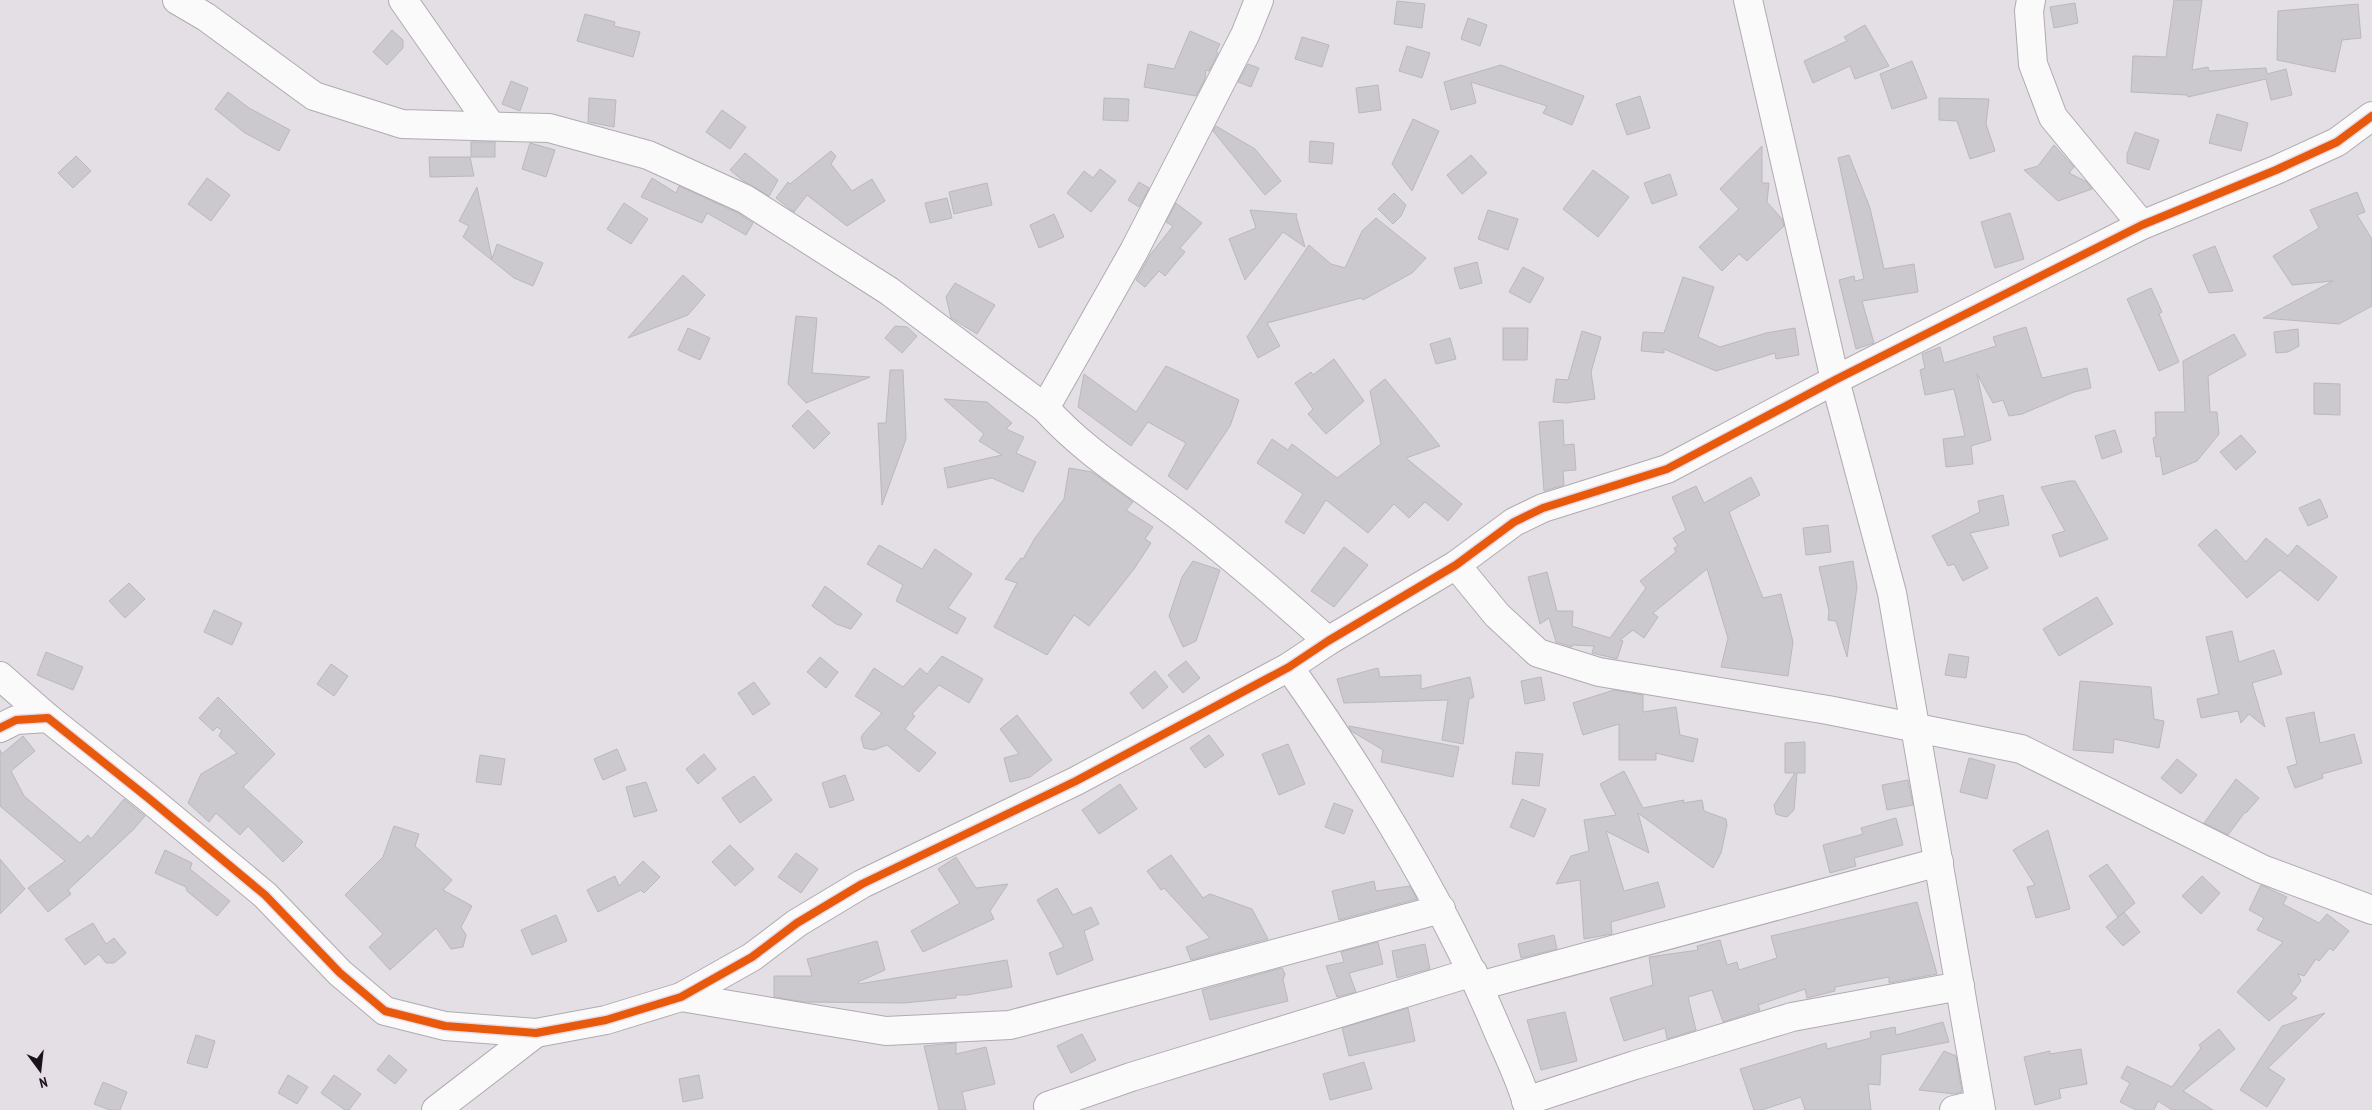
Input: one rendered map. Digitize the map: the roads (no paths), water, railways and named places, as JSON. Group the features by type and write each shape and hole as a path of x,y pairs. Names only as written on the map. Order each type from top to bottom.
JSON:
{"street":[{"path":"177,0 206,16 314,96 402,124 549,128 648,155 745,199 889,291 1045,408 1062,427 1103,462 1187,522 1268,588 1328,641"},
{"path":"403,0 491,126"},
{"path":"1045,408 1134,251 1245,35 1259,0"},
{"path":"1748,0 1835,380 1892,593 1960,986 1972,1108"},
{"path":"2031,0 2029,11 2033,64 2053,116 2142,225"},
{"path":"0,676 48,718 265,895 340,973 385,1012 445,1026 536,1033 606,1020 682,997 752,957 797,923 862,884 1076,781 1289,668 1328,641 1456,564 1514,522 1543,508 1667,468 1835,380 2142,225 2276,170 2337,142 2372,116"},
{"path":"1456,564 1497,615 1538,653 1599,672 1828,710 2021,749 2262,869 2372,910"},
{"path":"1289,668 1332,727 1441,909 1476,979 1528,1105 1635,1064 1792,1017 1960,986"},
{"path":"0,728 16,720 48,718"},
{"path":"1048,1106 1131,1077 1476,979 1939,862"},
{"path":"682,997 886,1030 1010,1025 1441,909"},
{"path":"436,1110 536,1033"}]}
